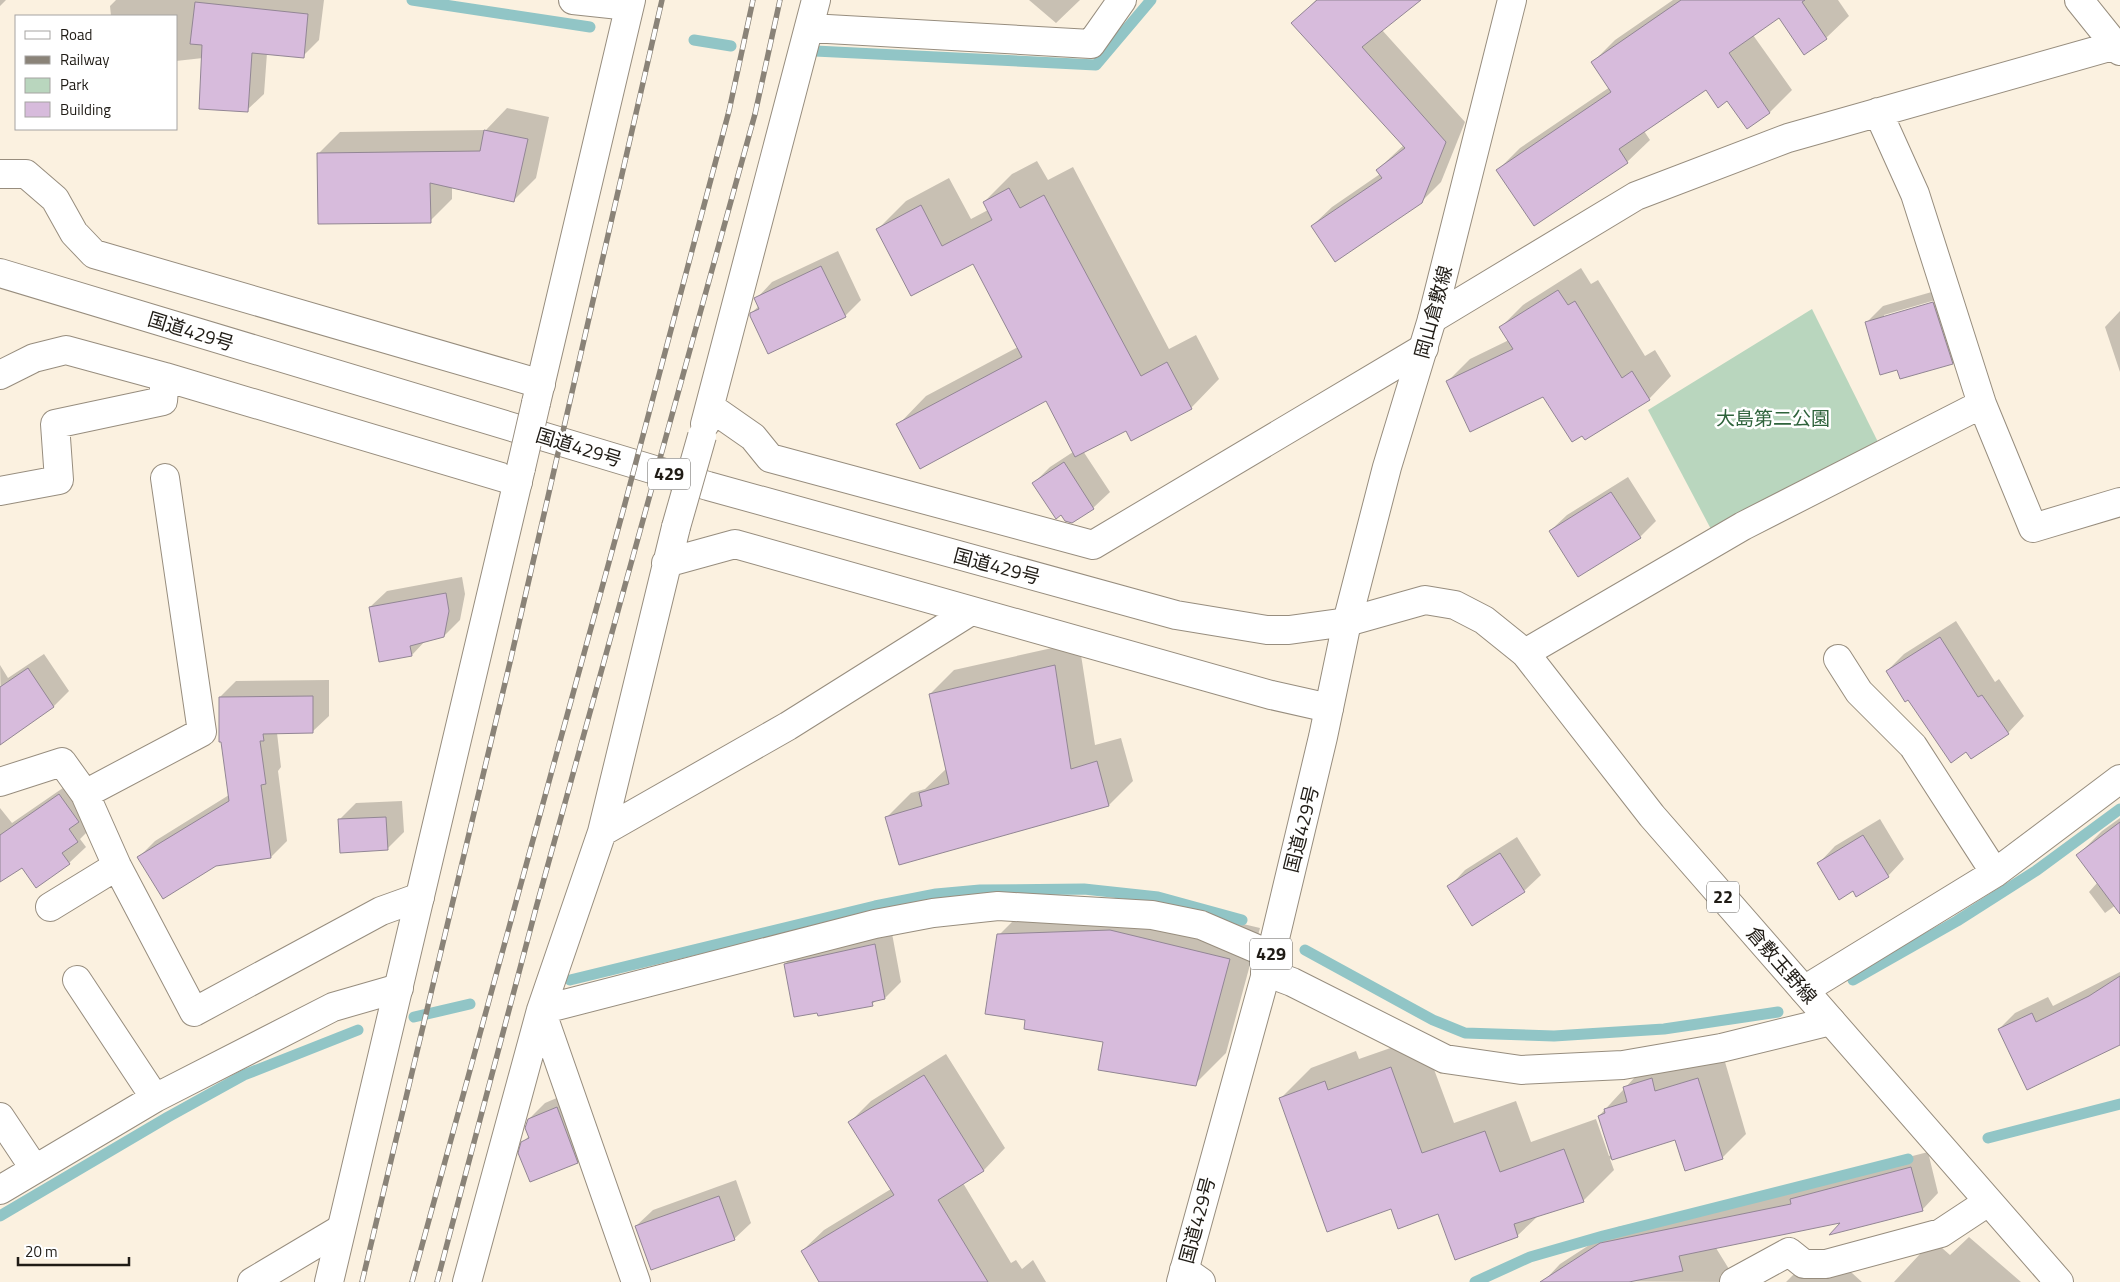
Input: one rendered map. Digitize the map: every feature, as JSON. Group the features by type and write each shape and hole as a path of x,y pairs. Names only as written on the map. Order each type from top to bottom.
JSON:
{"main road":[{"path":"329,1282 630,3 573,0"},
{"path":"467,1282 541,1010 602,832 666,563 710,408 816,0"},
{"path":"810,28 1091,44 1122,0"},
{"name":"岡山倉敷線","path":"1347,622 1387,467 1432,319 1512,0"},
{"path":"1432,319 1636,196 1788,138 2118,47 2079,0"},
{"path":"1878,112 1915,194 1982,404 2033,528 2120,502"},
{"path":"0,174 26,174 34,180 55,199 74,233 94,254 539,393"},
{"name":"国道429号","path":"0,274 708,486 1176,615 1267,630 1289,630 1347,622 1329,708 1268,964 1188,1278"},
{"path":"710,408 754,438 770,458 1093,545 1424,348"},
{"path":"0,376 34,358 66,350 520,475"},
{"path":"0,491 59,480 55,424 163,401 165,377"},
{"path":"1525,653 1743,526 1982,404"},
{"path":"85,794 202,732 165,478"},
{"path":"666,563 735,544 1271,695 1329,708"},
{"name":"倉敷玉野線","path":"1347,622 1425,600 1455,605 1484,620 1525,653 1652,816 1988,1202 2049,1278"},
{"path":"602,832 788,726 971,610"},
{"path":"1838,659 1859,692 1913,746 1995,873"},
{"path":"0,782 62,762 85,794 117,866 194,1012 382,912 420,897"},
{"path":"1804,990 1995,873 2120,779"},
{"path":"50,907 117,866"},
{"path":"541,1010 874,924 933,913 998,906 1152,915 1201,925 1268,964 1292,982 1444,1059 1521,1070 1623,1065 1720,1048 1831,1021"},
{"path":"77,980 155,1098"},
{"path":"0,1190 34,1168 155,1098 333,1007 399,988"},
{"path":"541,1010 636,1282"},
{"path":"0,1117 34,1168"},
{"path":"1734,1282 1789,1252 1804,1264 1826,1264 1941,1233 1988,1202"},
{"path":"252,1282 341,1229"}],"green space":[{"name":"大島第二公園","path":"1812,309 1879,444 1713,533 1648,410"}],"building":[{"path":"1317,0 1421,0 1362,47 1446,142 1422,203 1335,262 1311,226 1382,178 1376,170 1405,148 1291,23"},
{"path":"1681,0 1805,0 1802,2 1827,39 1804,55 1779,18 1729,53 1770,113 1747,129 1727,101 1718,108 1706,90 1619,149 1628,163 1534,226 1496,170 1611,92 1591,62"},
{"path":"195,2 308,14 304,58 252,53 248,112 199,109 202,45 190,44"},
{"path":"484,130 528,139 514,202 430,183 431,223 318,224 317,153 480,151"},
{"path":"1009,188 1020,208 1044,195 1141,376 1167,362 1192,409 1131,441 1126,431 1075,457 1046,401 920,469 896,424 1022,357 973,264 911,296 876,229 921,205 942,246 992,220 983,202"},
{"path":"821,266 846,317 768,354 750,316 750,313 759,309 754,298"},
{"path":"1558,290 1568,305 1575,301 1622,378 1632,371 1650,400 1585,440 1582,436 1572,442 1543,397 1470,432 1446,381 1513,349 1499,327"},
{"path":"1933,302 1953,364 1900,379 1897,370 1880,375 1865,322"},
{"path":"1064,462 1094,509 1072,523 1065,521 1061,515 1056,519 1032,483"},
{"path":"1611,492 1641,538 1578,577 1549,531"},
{"path":"446,593 449,611 444,637 410,646 412,656 379,662 369,607"},
{"path":"1940,637 1978,697 1982,695 2009,734 1971,759 1966,752 1951,763 1908,700 1905,702 1886,671"},
{"path":"1055,665 1071,769 1097,761 1109,806 899,865 885,817 922,806 919,793 949,784 929,694"},
{"path":"28,668 54,707 0,745 0,687"},
{"path":"313,696 313,733 263,734 264,741 260,741 266,784 261,785 271,858 216,866 163,899 137,857 229,801 221,742 219,742 219,697"},
{"path":"59,794 79,822 69,829 78,842 62,853 70,864 36,888 22,868 0,882 0,835"},
{"path":"386,817 388,850 340,853 338,819"},
{"path":"2120,822 2120,914 2076,855"},
{"path":"1863,835 1889,877 1856,897 1853,891 1839,900 1817,863"},
{"path":"1500,853 1525,892 1472,926 1447,886"},
{"path":"1110,930 1230,959 1196,1086 1098,1070 1103,1042 1024,1029 1025,1020 985,1014 997,934"},
{"path":"875,944 885,999 872,1002 873,1006 818,1016 817,1013 794,1017 784,964"},
{"path":"2120,976 2120,1045 2027,1090 1998,1029 2032,1013 2036,1022 2089,996"},
{"path":"1391,1067 1422,1153 1485,1131 1500,1172 1564,1149 1584,1202 1514,1224 1518,1237 1455,1260 1438,1214 1398,1229 1391,1209 1327,1232 1279,1098 1325,1081 1328,1090"},
{"path":"924,1075 984,1171 938,1200 988,1282 819,1282 801,1251 894,1195 848,1122"},
{"path":"1652,1078 1655,1091 1698,1078 1723,1159 1685,1171 1675,1140 1612,1160 1598,1116 1605,1113 1604,1109 1627,1102 1623,1087"},
{"path":"557,1107 578,1163 530,1182 518,1153 521,1142 529,1138 525,1128 528,1119"},
{"path":"1911,1167 1923,1211 1829,1235 1840,1223 1679,1256 1683,1271 1629,1282 1540,1282 1600,1243 1791,1204 1790,1199"},
{"path":"719,1196 735,1240 651,1270 635,1226"}],"waterway":[{"path":"412,0 590,27"},
{"path":"815,51 1096,65 1151,0"},
{"path":"694,40 731,46"},
{"path":"1853,980 1957,921 2037,870 2120,809"},
{"path":"570,980 875,906 936,894 980,890 1084,889 1158,897 1242,920"},
{"path":"1305,950 1433,1020 1465,1033 1554,1036 1664,1029 1778,1012"},
{"path":"414,1017 470,1004"},
{"path":"0,1216 168,1117 244,1075 358,1030"},
{"path":"1988,1138 2120,1104"},
{"path":"1475,1282 1530,1257 1603,1236 1908,1159"}],"railway":[{"path":"362,1282 511,658 662,0"},
{"path":"412,1282 623,511 729,111 753,0"},
{"path":"437,1282 536,908 755,114 780,0"}]}
